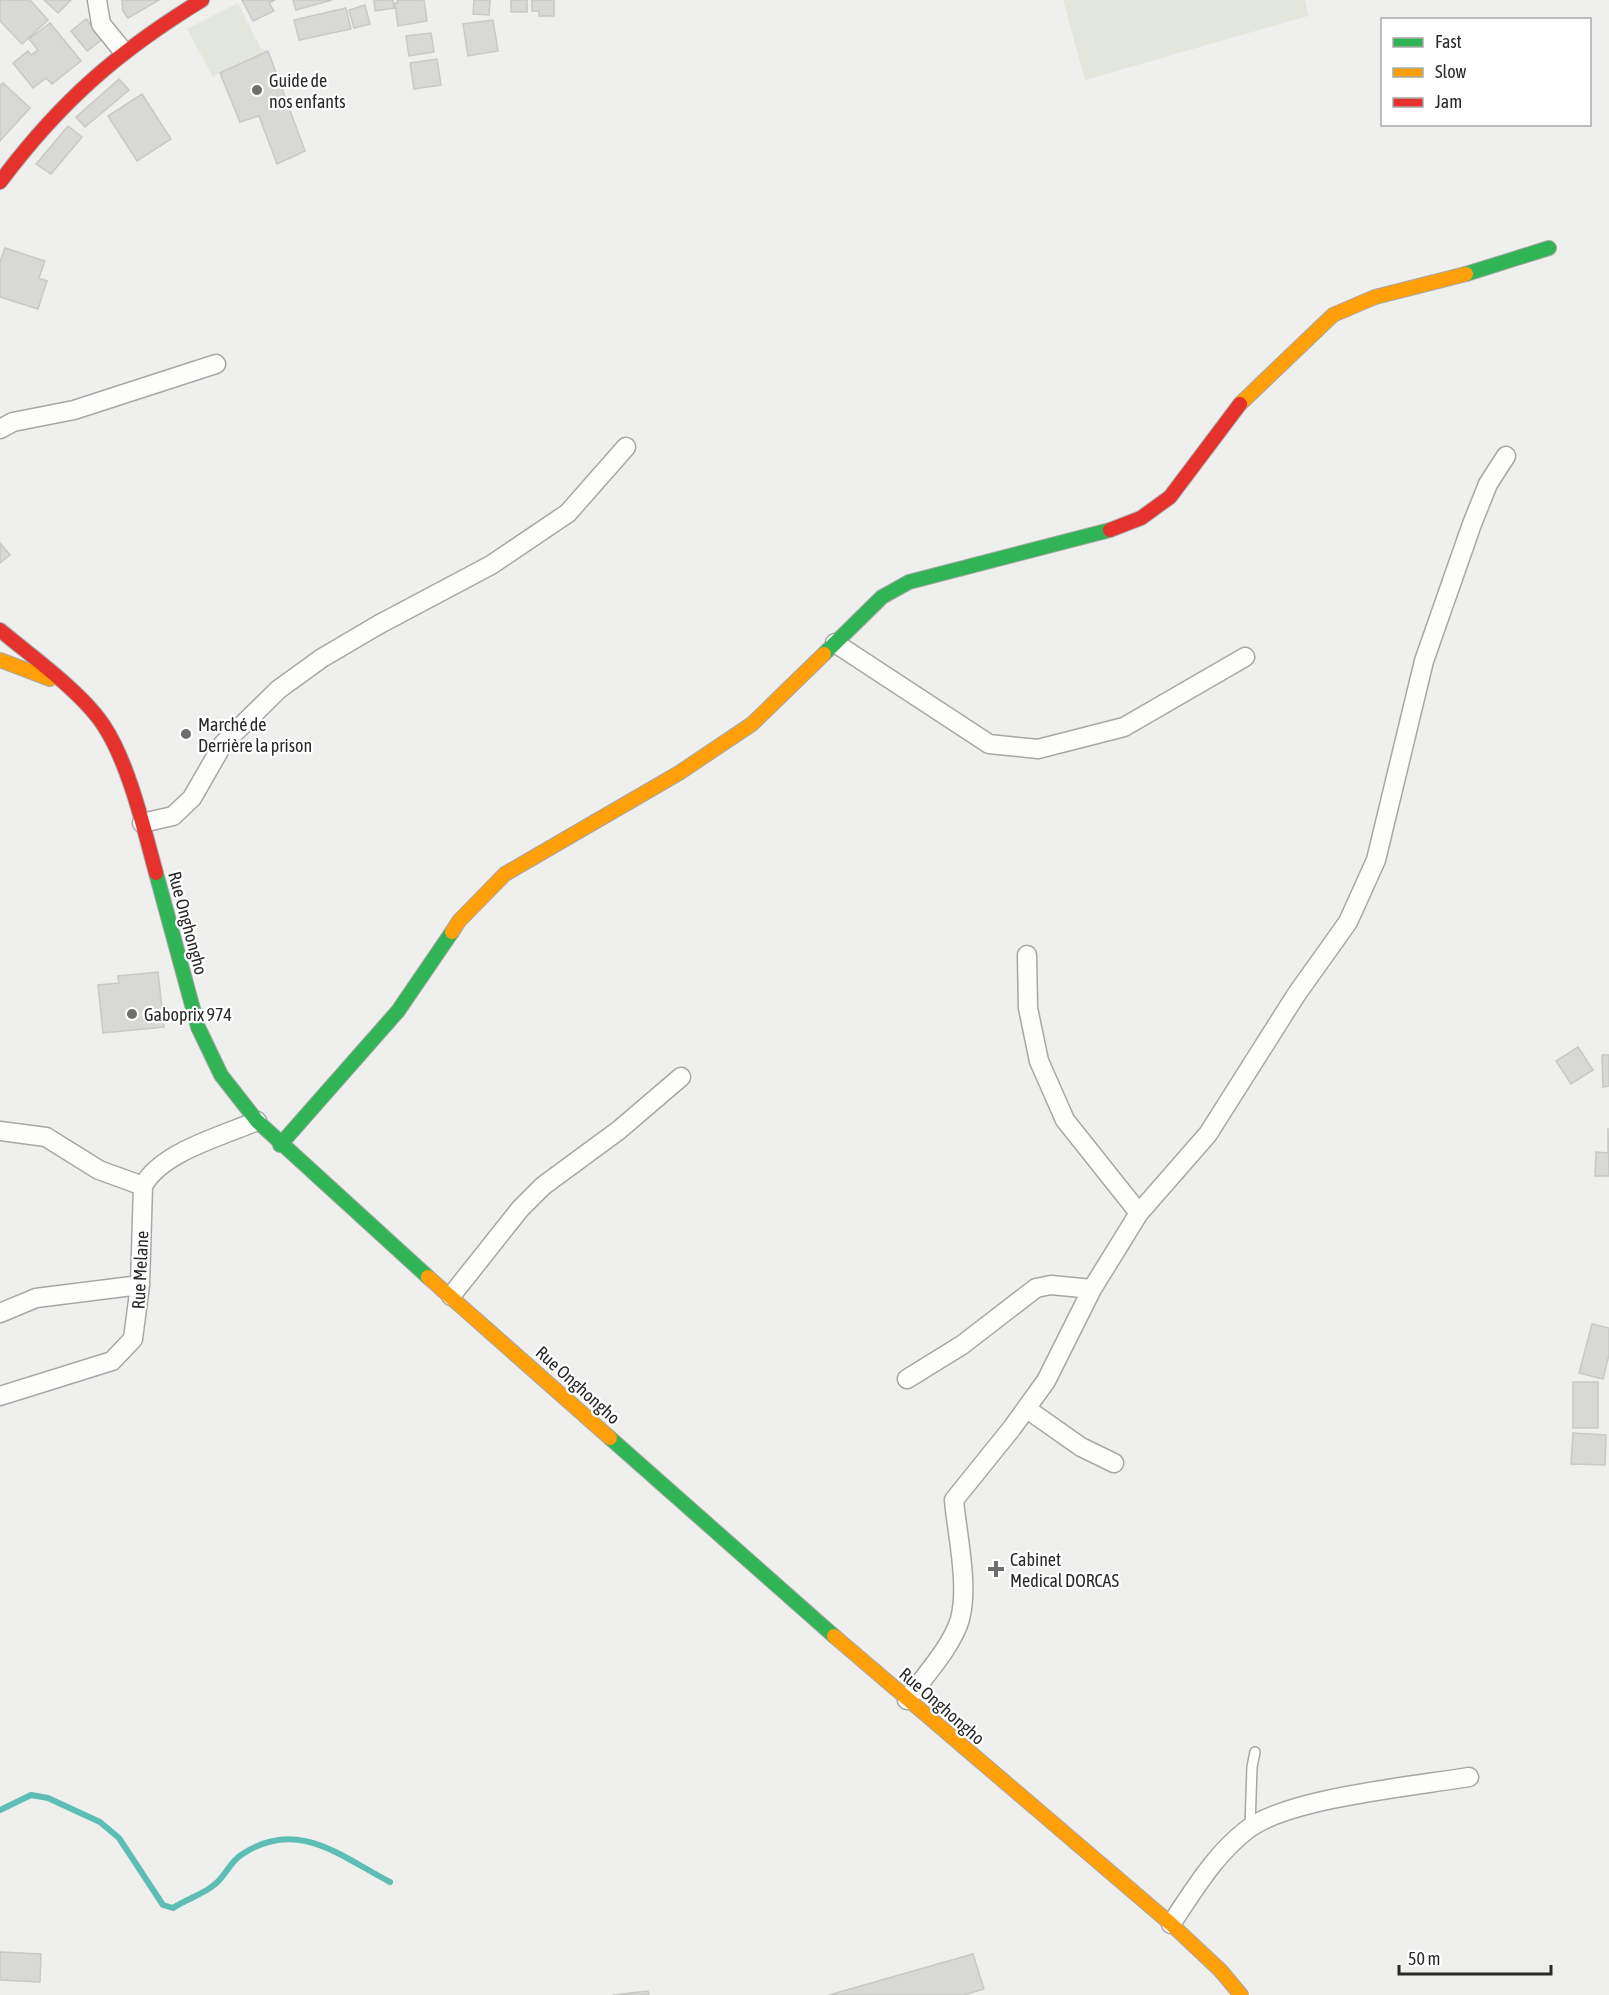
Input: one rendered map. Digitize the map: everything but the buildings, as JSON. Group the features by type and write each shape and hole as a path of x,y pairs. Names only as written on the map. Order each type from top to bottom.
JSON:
{"main road":[{"path":"0,182 60,109 123,51 202,0"},
{"path":"280,1145 398,1011 459,921 505,874 679,773 752,724 882,597 909,582 1106,532 1141,519 1170,497 1239,405 1332,315 1375,297 1452,278 1549,248"},
{"name":"Rue Onghongho","path":"0,630 64,683 104,725 118,753 142,823 198,1027 221,1075 256,1121 280,1145 907,1700 1171,1924 1220,1970 1241,1995"},
{"path":"0,660 64,683"}],"street":[{"path":"97,0 101,24 123,51"},
{"path":"0,429 13,422 74,410 216,364"},
{"path":"142,823 172,816 192,798 223,744 279,689 322,658 491,564 568,513 626,447"},
{"path":"907,1700 928,1672 960,1620 963,1588 954,1500 1027,1409 1046,1381 1092,1289 1139,1213 1208,1134 1296,994 1348,922 1376,860 1424,661 1488,484 1506,456"},
{"path":"836,643 989,744 1038,749 1124,727 1245,657"},
{"path":"1027,956 1028,1008 1039,1060 1056,1100 1065,1120 1139,1213"},
{"path":"451,1296 520,1209 543,1186 619,1130 681,1077"},
{"path":"0,1131 46,1137 99,1170 143,1186 162,1163 256,1121"},
{"name":"Rue Melane","path":"0,1396 112,1361 133,1339 140,1285 143,1186"},
{"path":"0,1313 36,1298 140,1285"},
{"path":"907,1379 970,1339 1036,1288 1051,1285 1092,1289"},
{"path":"1027,1409 1081,1447 1114,1462"},
{"path":"1171,1924 1213,1863 1250,1827 1283,1812 1327,1800 1469,1777"}],"lane":[{"path":"1250,1827 1250,1787 1255,1752"}],"shaded area":[{"path":"1063,0 1305,0 1308,16 1085,80"},
{"path":"238,3 261,49 268,51 305,151 277,164 259,116 240,122 220,73 213,77 187,29"}],"waterway":[{"path":"0,1810 31,1795 48,1798 100,1822 119,1838 163,1905 173,1908 214,1885 241,1855 261,1844 281,1840 300,1840 318,1844 390,1882"}],"traffic: fast":[{"path":"1466,274 1549,248"},
{"path":"824,654 882,597 909,582 1110,530"},
{"path":"156,873 198,1027 221,1075 257,1121 428,1277"},
{"path":"280,1145 398,1011 452,932"},
{"path":"610,1438 834,1636"}],"traffic: slow":[{"path":"1240,404 1333,315 1375,297 1466,274"},
{"path":"452,932 459,921 505,874 679,773 752,724 824,654"},
{"path":"0,660 50,679"},
{"path":"428,1277 610,1438"},
{"path":"834,1636 1171,1924 1220,1970 1241,1995"}],"traffic: jam":[{"path":"0,182 45,127 92,80 143,39 202,0"},
{"path":"1110,530 1141,518 1170,497 1240,404"},
{"path":"0,630 70,688 95,713 104,726 113,741 128,778 156,873"}],"place":[{"name":"Guide de nos enfants","path":"257,90"},
{"name":"Marché de Derrière la prison","path":"186,734"},
{"name":"Gaboprix 974","path":"132,1014"},
{"name":"Cabinet Medical DORCAS","path":"996,1569"}]}
